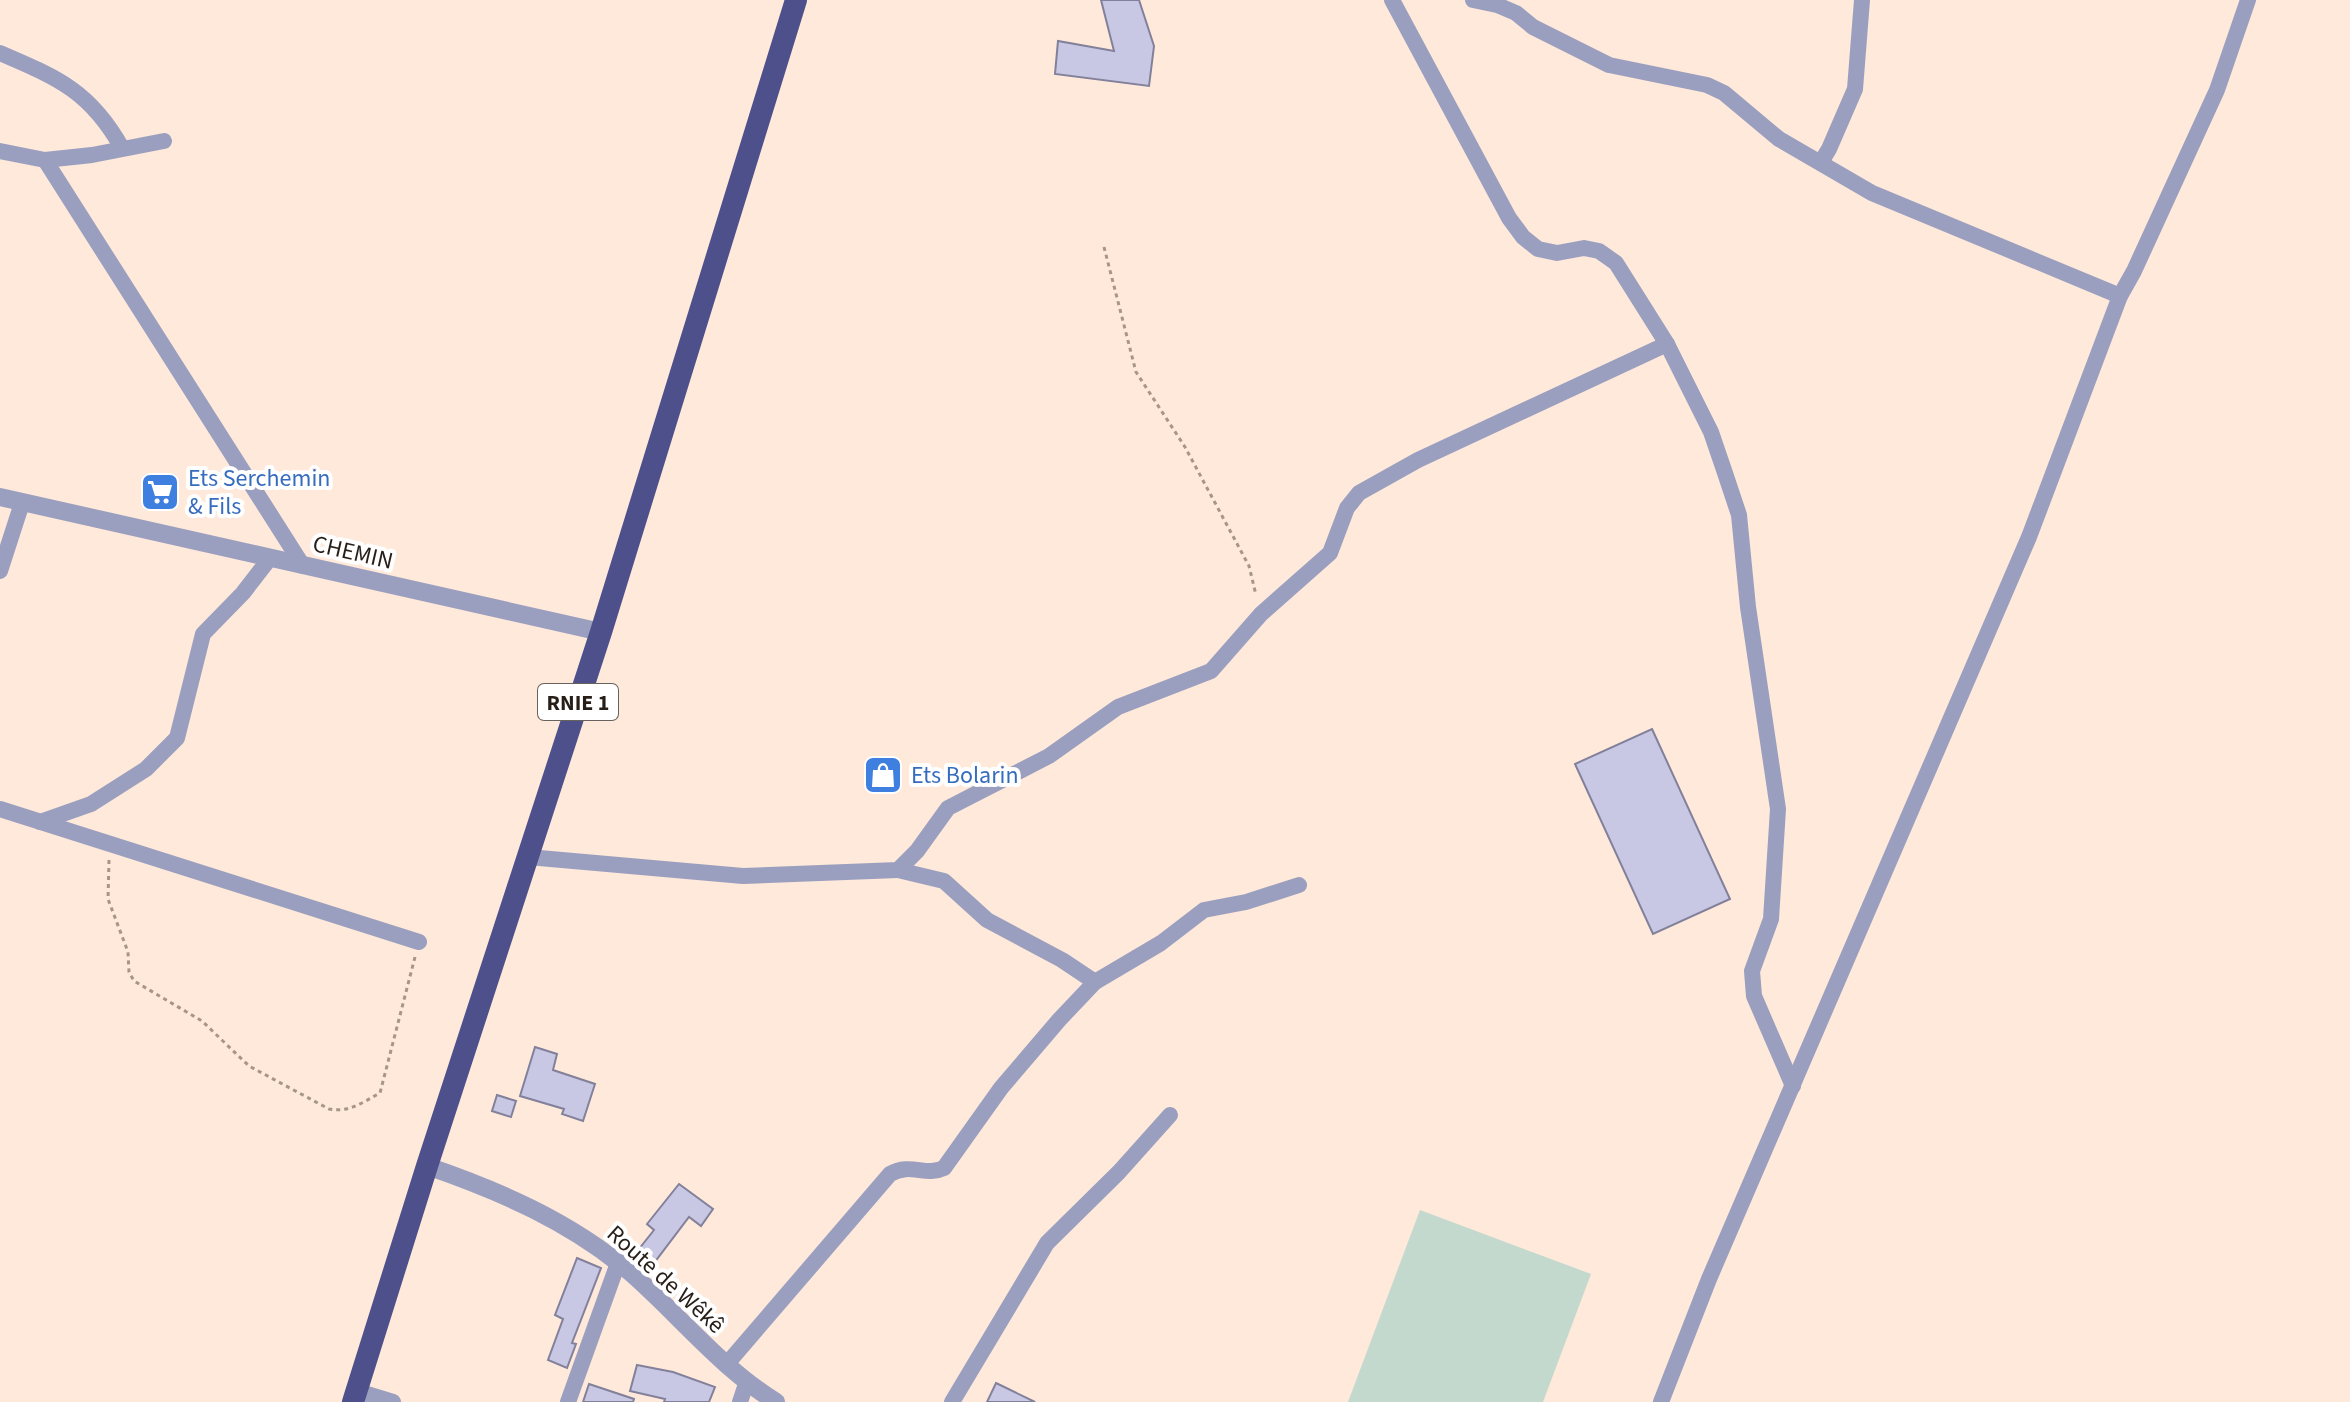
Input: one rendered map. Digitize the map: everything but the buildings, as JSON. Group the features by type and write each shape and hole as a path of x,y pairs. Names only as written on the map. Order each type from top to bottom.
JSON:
{"highway":[{"name":"RNIE 1","path":"355,1396 601,632 796,0"}],"street":[{"path":"1392,0 1509,218 1523,237 1538,249 1557,253 1584,248 1599,251 1616,263 1667,344 1711,432 1739,515 1748,607 1778,809 1771,919 1752,971 1754,996 1793,1086"},
{"path":"1473,0 1516,13 1533,27 1609,65 1707,85 1724,93 1779,139 1872,193 2120,296"},
{"path":"1821,162 1855,89 1862,0"},
{"path":"1661,1402 1709,1279 2029,537 2120,296 2217,90 2248,0"},
{"path":"0,53 43,72 87,99 108,122 122,148"},
{"path":"0,151 45,160 92,155 164,141"},
{"path":"45,160 303,566"},
{"path":"898,870 917,851 948,808 1049,756 1118,707 1211,671 1261,614 1330,553 1347,508 1359,493 1426,457 1667,344"},
{"name":"CHEMIN","path":"0,497 601,632"},
{"path":"0,571 22,503"},
{"path":"40,822 91,804 146,769 177,738 203,634 243,593 270,558"},
{"path":"0,809 419,942"},
{"path":"528,857 743,876 898,870 944,881 987,920 1062,960 1095,982"},
{"path":"726,1365 890,1174 901,1168 935,1172 944,1168 1001,1088 1095,982 1161,943 1204,910 1246,902 1299,885"},
{"path":"952,1402 1047,1243 1119,1172 1170,1115"},
{"name":"Route de Wêkê","path":"427,1166 485,1186 530,1207 600,1248 726,1365 776,1402"},
{"path":"568,1402 618,1263"},
{"path":"740,1402 747,1381"},
{"path":"355,1396 393,1402"}],"path":[{"path":"1104,247 1136,372 1185,447 1249,566 1261,614"},
{"path":"109,844 108,899 128,952 129,972 134,981 202,1021 249,1066 329,1109 351,1109 380,1093 402,1018 419,942"}],"green space":[{"path":"1420,1210 1591,1274 1543,1402 1348,1402"}],"place":[{"name":"Ets Serchemin & Fils","path":"160,492"},
{"name":"Ets Bolarin","path":"883,775"}]}
